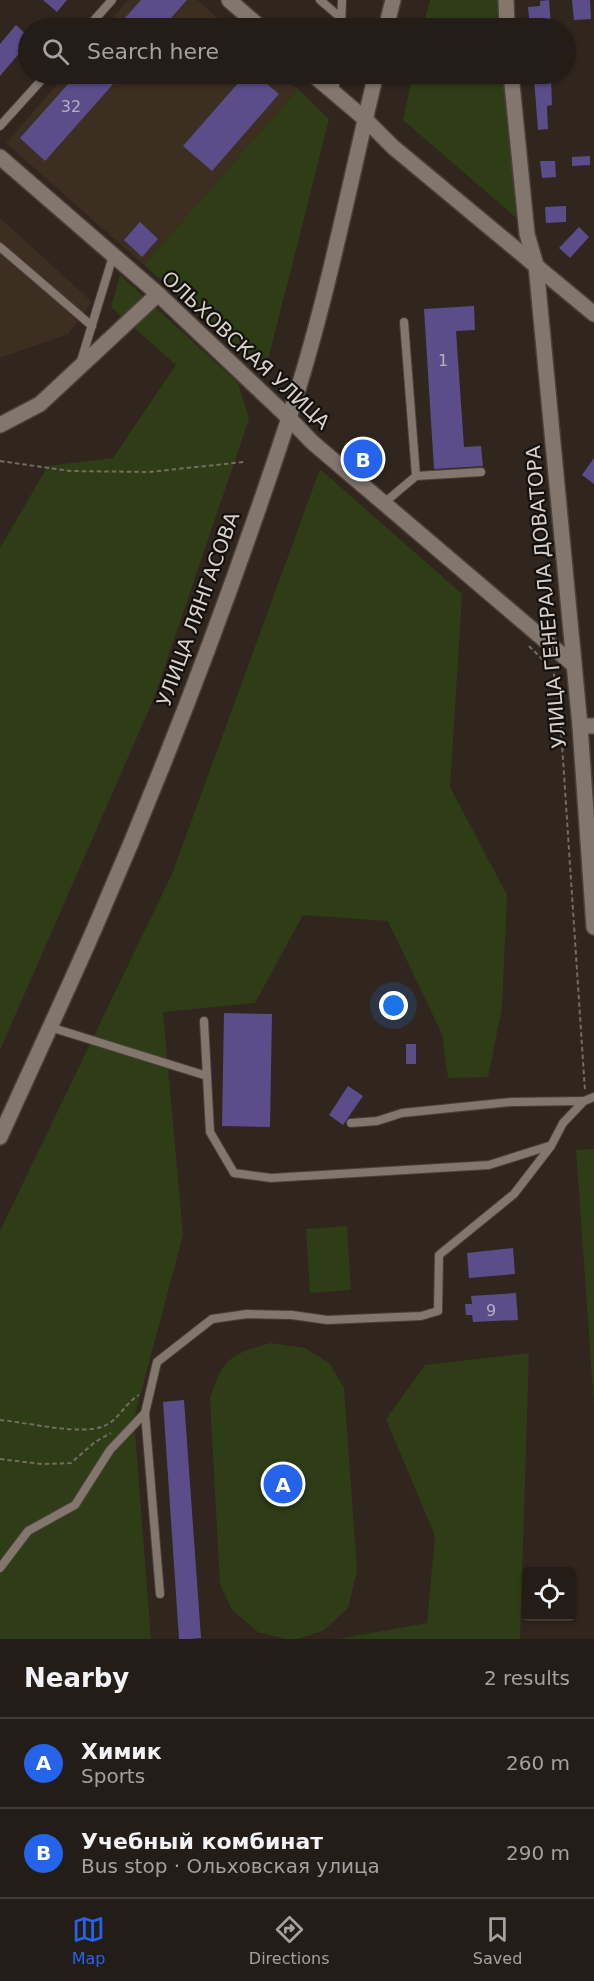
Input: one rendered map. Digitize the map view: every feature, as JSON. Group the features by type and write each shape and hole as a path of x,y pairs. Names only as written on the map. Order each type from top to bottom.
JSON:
{"street":[{"path":"229,0 250,18"},
{"path":"389,18 393,0"},
{"path":"506,0 507,18"},
{"path":"324,84 393,147 594,314"},
{"name":"УЛИЦА ЛЯНГАСОВА","path":"0,1137 97,925 168,752 289,418 332,263 374,84"},
{"name":"УЛИЦА ГЕНЕРАЛА ДОВАТОРА","path":"513,84 527,234 536,265 574,665 587,726 594,927"},
{"name":"ОЛЬХОВСКАЯ УЛИЦА","path":"0,157 158,294 312,442 574,665"},
{"path":"0,425 40,404 158,294"}],"lane":[{"path":"96,18 112,0"},
{"path":"320,0 341,18"},
{"path":"341,18 342,0"},
{"path":"0,126 38,84"},
{"path":"334,92 335,84"},
{"path":"0,247 92,326"},
{"path":"79,368 113,256"},
{"path":"404,322 416,476"},
{"path":"384,503 416,476 481,472"},
{"path":"204,1022 210,1132 234,1173 271,1178 489,1165 551,1146"},
{"path":"50,1027 207,1076"},
{"path":"351,1123 377,1121 402,1113 511,1102 584,1101 594,1097"},
{"path":"160,1594 145,1413 157,1362 212,1319 247,1314 292,1315 327,1320 422,1316 438,1311 438,1255 514,1194 551,1146 563,1123 584,1101"},
{"path":"0,1568 28,1531 75,1505 110,1450 145,1413"}],"path":[{"path":"0,461 70,471 149,472 244,462"},
{"path":"522,639 553,669 559,699 585,1091 594,1091"},
{"path":"0,1420 49,1428 80,1429 104,1426 121,1414 130,1400 151,1386"},
{"path":"0,1459 42,1464 70,1463 95,1442 115,1431"}],"shaded area":[{"path":"128,0 197,0 218,18 113,18"},
{"path":"57,84 292,84 298,89 144,265 6,143"},
{"path":"0,218 92,302 68,334 0,358"}],"green space":[{"path":"430,0 503,0 504,18 426,18"},
{"path":"411,84 510,84 520,221 403,120"},
{"path":"298,89 329,119 268,360 255,362 144,265"},
{"path":"120,275 238,383 249,419 154,698 0,1050 0,548 48,466 113,458 176,365 111,307"},
{"path":"320,469 462,594 450,787 507,895 502,1007 488,1077 448,1078 442,1034 388,921 303,915 255,1003 163,1012 183,1235 134,1419 151,1639 0,1639 0,1231 172,874"},
{"path":"594,1149 594,1405 576,1150"},
{"path":"347,1226 351,1290 310,1293 306,1229"},
{"path":"271,1343 305,1348 330,1364 344,1388 357,1571 348,1608 323,1631 297,1639 285,1639 258,1632 232,1610 220,1584 210,1398 220,1374 231,1359 247,1350"},
{"path":"529,1353 520,1639 338,1639 427,1623 435,1536 386,1419 425,1365"}],"building":[{"path":"43,0 67,0 57,12"},
{"path":"141,0 187,0 171,18 125,18"},
{"path":"549,0 550,18 529,18 528,7 540,6 540,1"},
{"path":"572,0 590,0 591,19 574,18"},
{"path":"16,25 18,27 18,55 0,76 0,44"},
{"path":"68,84 113,84 45,161 20,138"},
{"path":"237,84 267,84 279,94 212,171 183,146"},
{"path":"534,84 551,84 552,105 547,106 548,129 538,130"},
{"path":"590,156 590,165 572,166 572,157"},
{"path":"540,161 555,161 556,177 542,178"},
{"path":"566,206 566,222 546,223 545,207"},
{"path":"140,222 158,239 142,257 124,240"},
{"path":"579,227 589,237 570,258 559,248"},
{"path":"474,306 475,330 456,331 464,447 481,446 483,466 434,469 424,309"},
{"path":"594,458 594,484 582,475"},
{"path":"224,1013 272,1014 270,1127 222,1126"},
{"path":"406,1044 416,1044 416,1064 406,1064"},
{"path":"348,1086 363,1096 343,1125 329,1115"},
{"path":"513,1248 515,1274 469,1278 467,1253"},
{"path":"516,1293 518,1320 473,1322 472,1315 466,1315 465,1304 472,1304 471,1296"},
{"path":"184,1400 201,1638 190,1639 179,1639 163,1402"}],"place":[{"name":"Учебный комбинат","path":"363,459"},
{"name":"Химик","path":"283,1484"}]}
